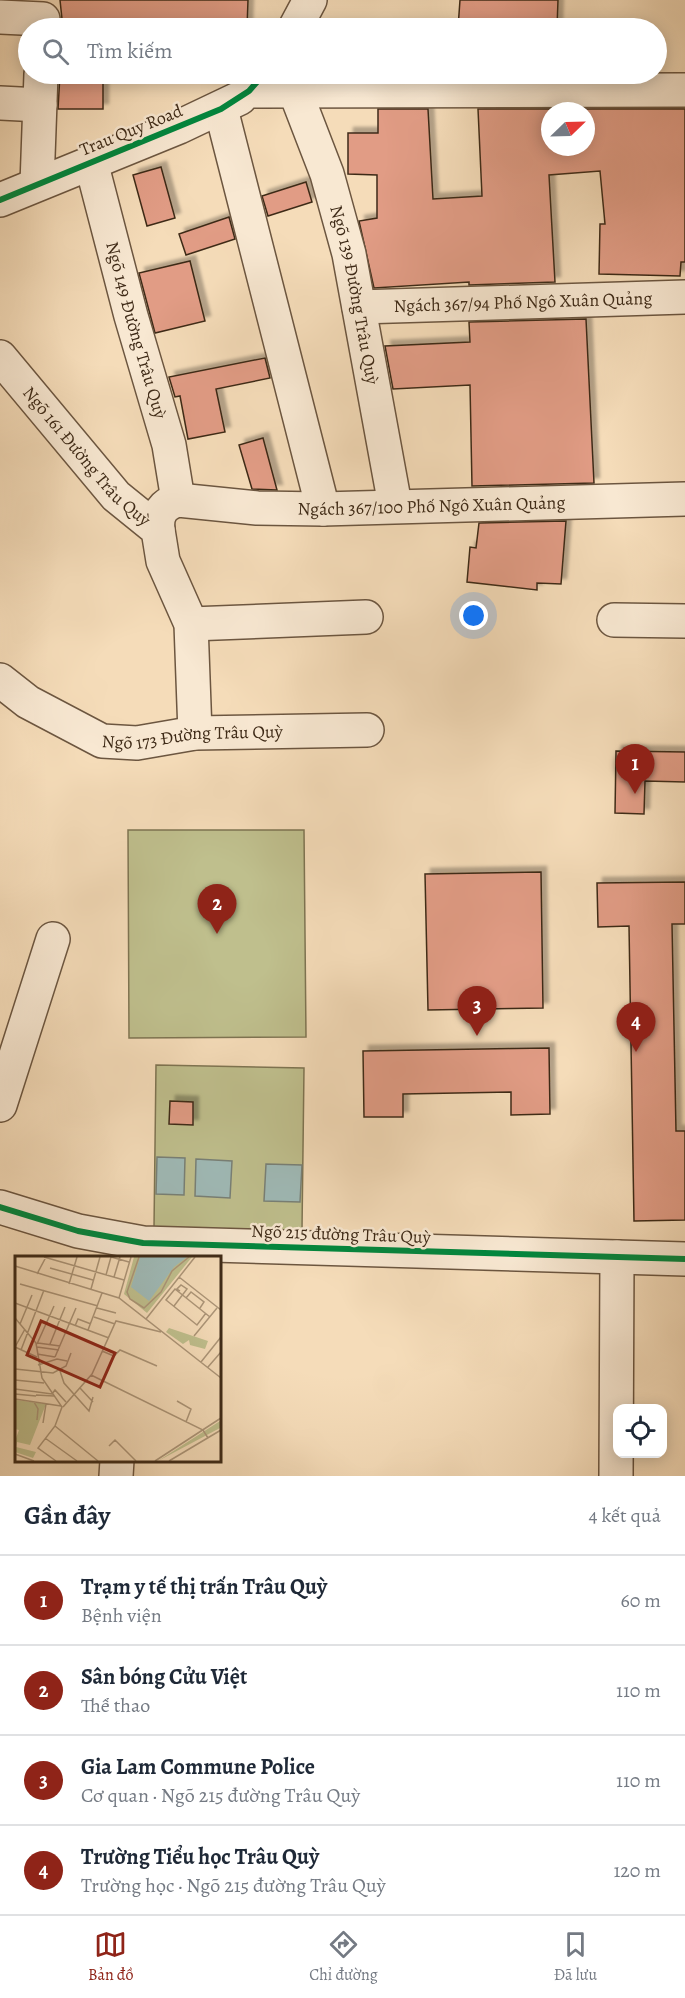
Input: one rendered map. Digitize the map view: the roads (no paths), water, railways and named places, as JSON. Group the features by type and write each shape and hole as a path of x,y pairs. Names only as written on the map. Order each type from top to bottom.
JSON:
{"street":[{"path":"0,17 44,16"},
{"name":"Trau Quy Road","path":"0,200 221,109 254,84"},
{"path":"266,84 296,91 685,90"},
{"path":"0,104 40,89 37,184"},
{"name":"Ngõ 139 Đường Trâu Quỳ","path":"296,91 327,174 349,254 395,505"},
{"path":"221,109 323,508"},
{"name":"Ngõ 149 Đường Trâu Quỳ","path":"91,162 131,316 170,445 178,500"},
{"name":"Ngách 367/94 Phố Ngô Xuân Quảng","path":"359,307 685,297"},
{"name":"Ngõ 161 Đường Trâu Quỳ","path":"0,357 116,496 158,530 163,561 191,624 195,733"},
{"name":"Ngách 367/100 Phố Ngô Xuân Quảng","path":"178,500 247,508 323,508 685,499"},
{"path":"158,530 157,521 162,508 178,500"},
{"path":"191,624 366,617"},
{"path":"614,620 685,621"},
{"name":"Ngõ 173 Đường Trâu Quỳ","path":"0,680 28,702 102,741 137,743 195,733 367,730"},
{"path":"0,1105 53,939"},
{"name":"Ngõ 215 đường Trâu Quỳ","path":"0,1207 130,1249 685,1260"},
{"path":"616,1476 617,1257"},
{"path":"116,1476 117,1461"}],"water":[{"path":"157,1157 185,1158 184,1195 156,1194"},
{"path":"196,1159 232,1161 230,1198 195,1196"},
{"path":"266,1164 302,1165 300,1202 264,1201"}],"place":[{"name":"Trạm y tế thị trấn Trâu Quỳ","path":"635,794"},
{"name":"Sân bóng Cửu Việt","path":"217,934"},
{"name":"Gia Lam Commune Police","path":"477,1036"},
{"name":"Trường Tiểu học Trâu Quỳ","path":"636,1052"}]}
